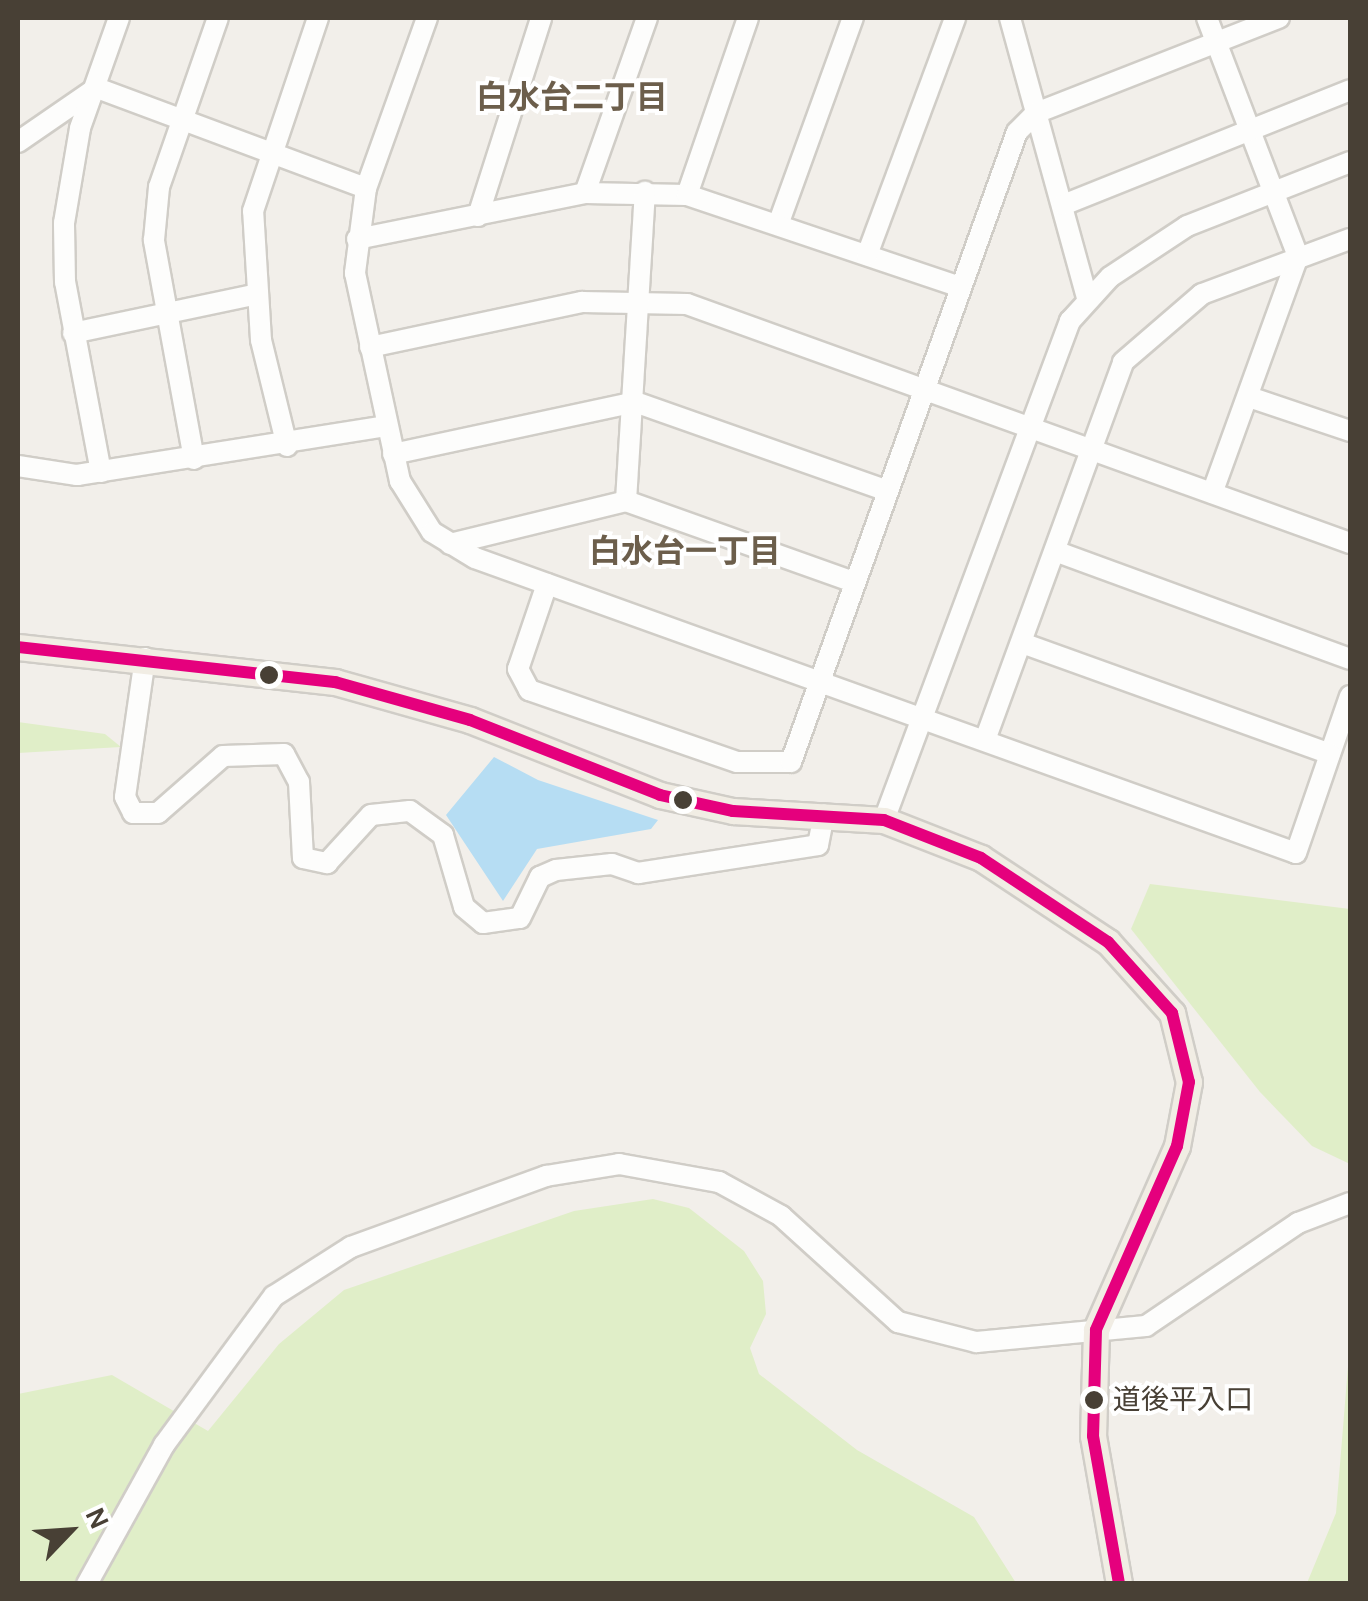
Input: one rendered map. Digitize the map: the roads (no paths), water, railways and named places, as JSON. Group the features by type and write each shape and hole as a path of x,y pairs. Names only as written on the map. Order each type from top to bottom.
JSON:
{"main road":[{"path":"18,648 146,658 334,682 470,720 660,796 884,820 1028,886 1128,958 1172,1014 1188,1065 1185,1122 1096,1330 1093,1436 1119,1584"}],"street":[{"path":"102,472 73,333 65,206 96,88 120,18"},
{"path":"194,459 163,314 159,187 218,18"},
{"path":"288,446 254,295 252,210 318,18"},
{"path":"427,18 366,188 357,238 370,347 393,454 418,515 450,544 547,584 1296,853 1350,696"},
{"path":"478,216 541,18"},
{"path":"585,193 647,18"},
{"path":"687,195 748,18"},
{"path":"779,222 852,18"},
{"path":"867,255 955,18"},
{"path":"1010,18 1087,297"},
{"path":"1207,18 1298,256 1252,398 1212,493"},
{"path":"547,584 518,670 528,690 737,762 791,762 1017,132 1036,113 1278,18"},
{"path":"96,88 366,188"},
{"path":"18,142 96,88"},
{"path":"1064,205 1350,90"},
{"path":"884,820 1024,426 1087,297 1187,226 1350,162"},
{"path":"626,501 644,192"},
{"path":"357,238 585,193 687,195 779,222 961,287"},
{"path":"986,740 1086,451 1144,336 1202,294 1350,238"},
{"path":"73,333 254,295"},
{"path":"370,347 640,296 924,390 1350,543"},
{"path":"1252,398 1349,425"},
{"path":"393,454 634,402 888,491"},
{"path":"18,466 102,472 288,446 386,426"},
{"path":"450,544 626,501 854,582"},
{"path":"1054,550 1350,659"},
{"path":"1022,642 1330,754"},
{"path":"146,658 126,797 133,813 158,813 223,756 284,754 299,782 303,858 327,862 371,815 410,811 443,836 464,907 483,924 520,918 540,877 556,870 612,864 638,873 818,844 824,815"},
{"path":"87,1584 164,1445 274,1296 351,1247 578,1167 656,1166 719,1182 781,1216 868,1300 928,1335 976,1342 1160,1320 1298,1222 1350,1203"}],"water":[{"path":"494,757 538,780 658,820 651,829 537,849 503,901 446,815"}],"place":[{"name":"道後平入口","path":"1094,1400"}],"district":[{"name":"白水台二丁目","path":"572,98"},
{"name":"白水台一丁目","path":"685,552"}]}
